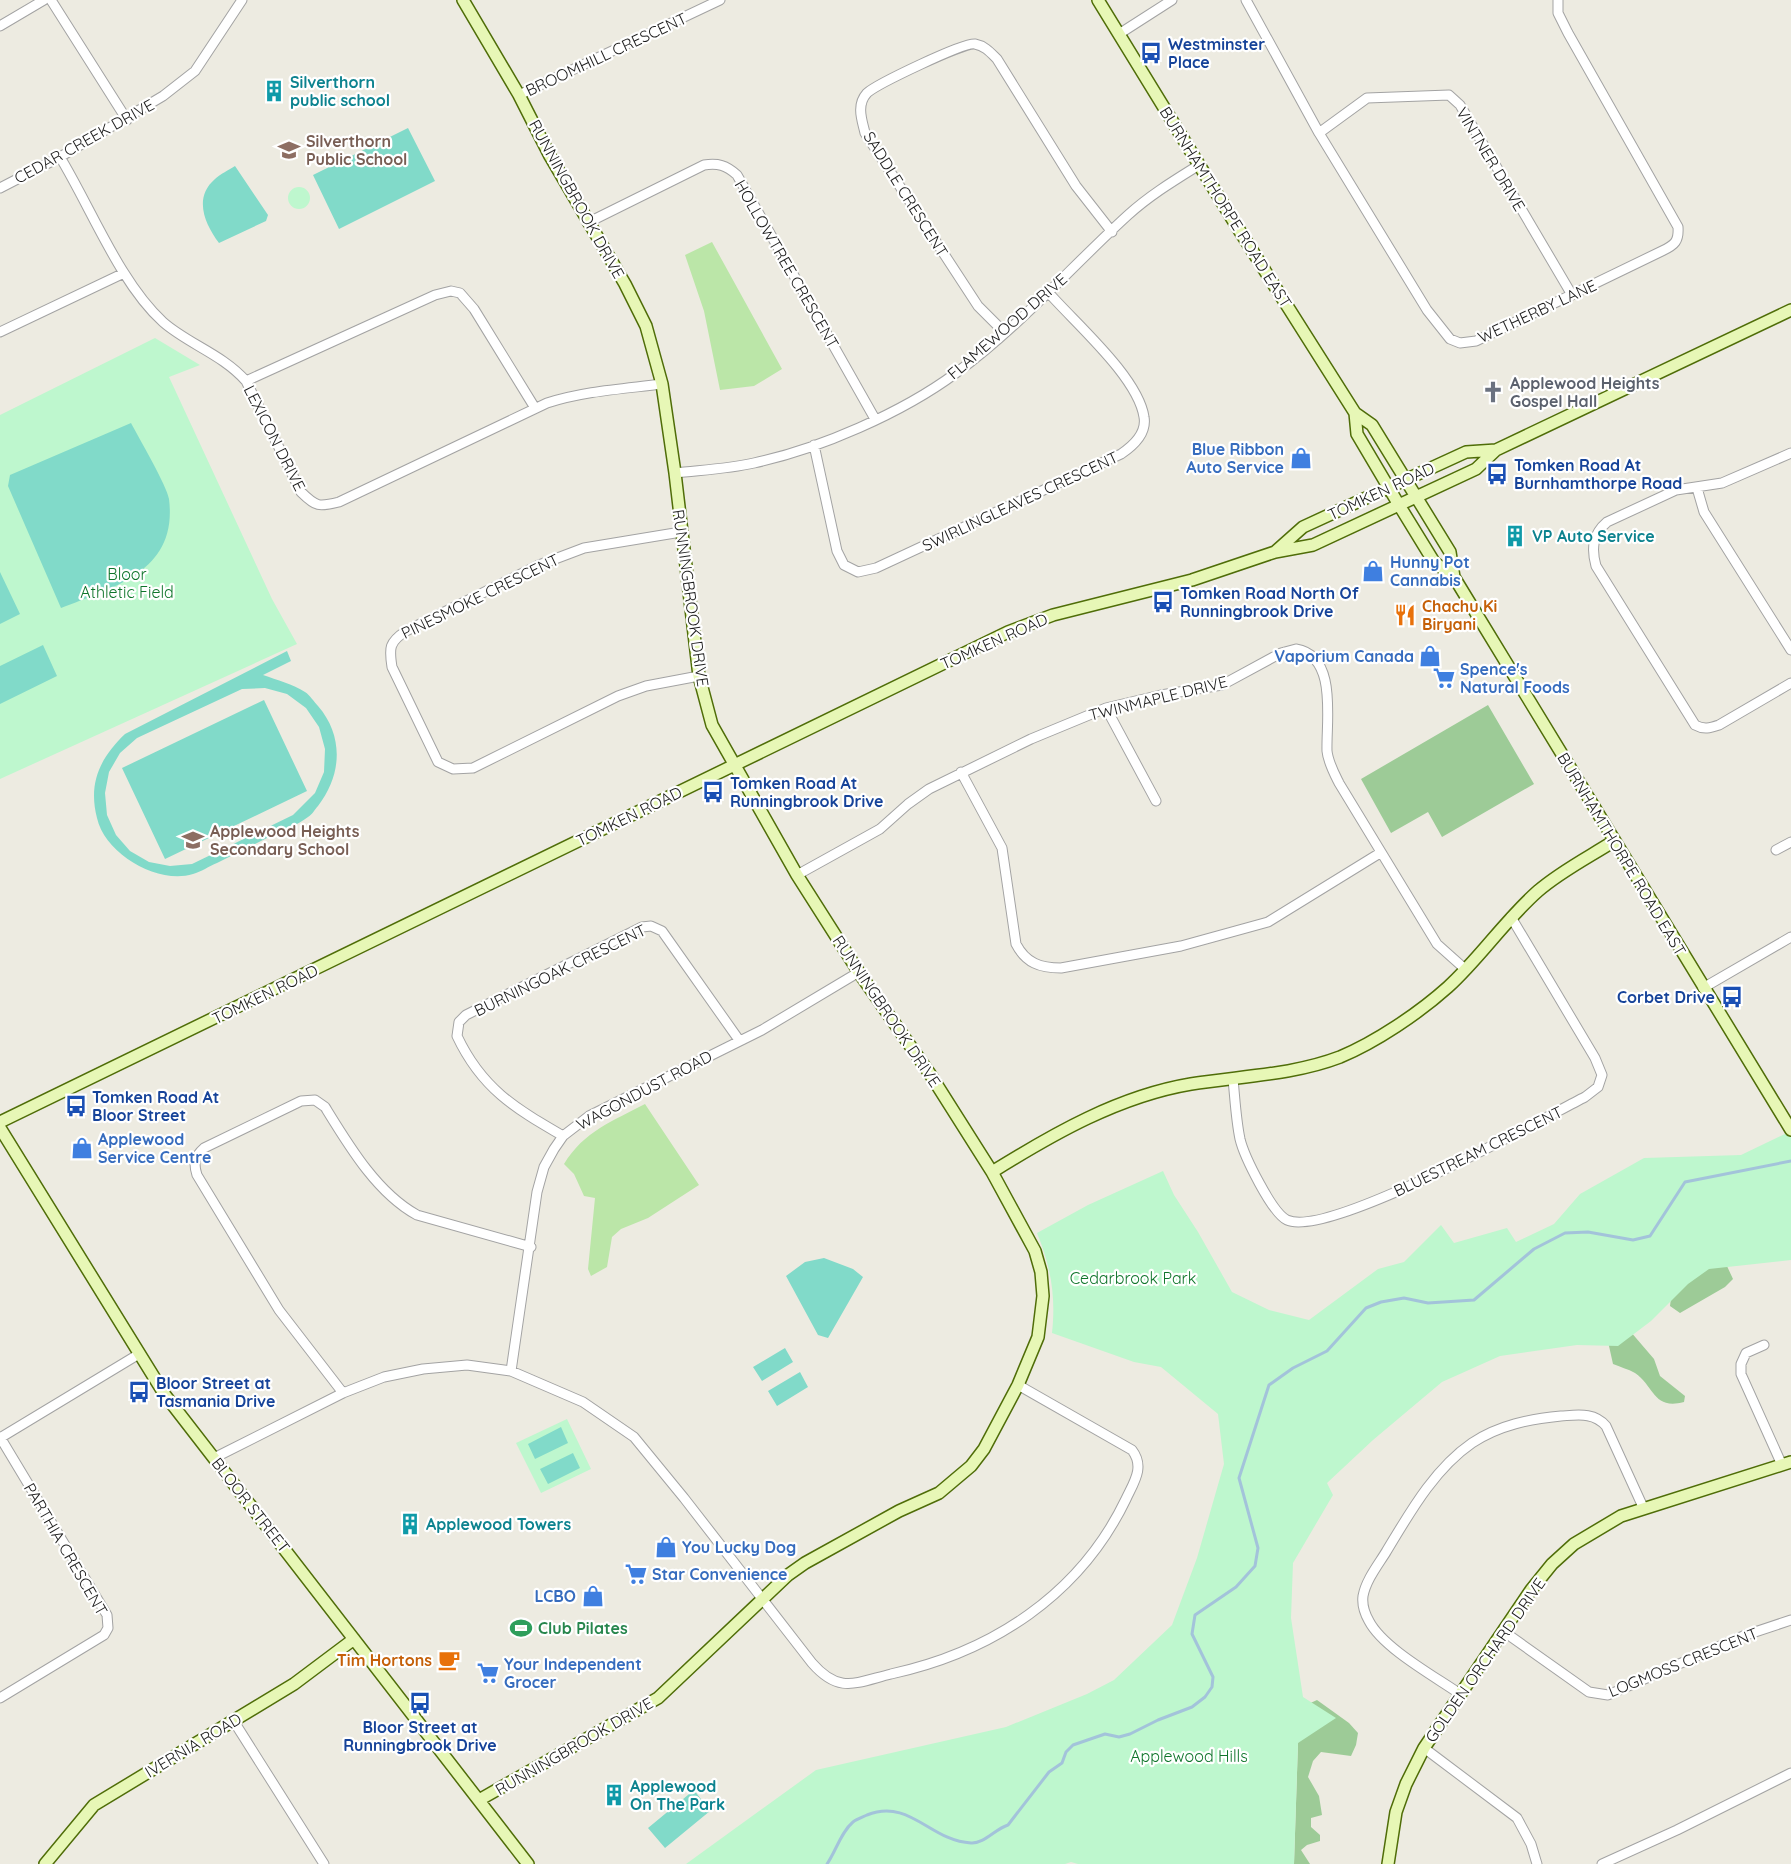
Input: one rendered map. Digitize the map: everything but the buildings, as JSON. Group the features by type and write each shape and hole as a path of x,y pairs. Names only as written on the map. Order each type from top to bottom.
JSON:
{"street":[{"path":"0,26 44,0"},
{"path":"51,0 127,120"},
{"name":"CEDAR CREEK DRIVE","path":"0,188 127,120 196,71 242,0"},
{"name":"RUNNINGBROOK DRIVE","path":"463,0 519,95 587,223 625,284 646,326 662,384 675,473 699,676 712,725 797,876 859,972 930,1074 992,1172 1035,1251 1041,1272 1043,1296 1042,1321 1038,1337 1018,1385 984,1449 971,1466 955,1481 939,1493 899,1511 805,1563 788,1575 658,1698 479,1800"},
{"name":"BROOMHILL CRESCENT","path":"519,95 720,0"},
{"name":"BURNHAMTHORPE ROAD EAST","path":"1098,0 1199,165 1356,413 1372,425 1450,552 1454,577"},
{"path":"1119,34 1172,0"},
{"name":"WETHERBY LANE","path":"1246,0 1319,133 1428,310 1450,339 1460,343 1476,341 1675,245 1679,232 1678,226 1568,33 1558,13 1558,0"},
{"name":"SADDLE CRESCENT","path":"1004,332 978,306 865,133 860,111 867,94 886,82 959,47 974,44 987,49 997,59 1076,186 1112,232"},
{"name":"VINTNER DRIVE","path":"1319,133 1366,98 1449,95 1460,105 1572,295"},
{"name":"LEXICON DRIVE","path":"60,157 124,273 141,299 164,323 217,356 236,370 246,381 301,492 311,502 322,507 339,502 535,408 572,395 662,384"},
{"name":"HOLLOWTREE CRESCENT","path":"587,223 704,165 716,163 728,167 737,175 875,420"},
{"name":"FLAMEWOOD DRIVE","path":"675,473 752,464 814,445 875,420 956,374 1048,292 1128,215 1154,194 1199,165"},
{"path":"0,332 124,273"},
{"path":"246,381 435,295 451,291 460,293 474,309 535,408"},
{"name":"SWIRLINGLEAVES CRESCENT","path":"814,445 838,551 844,565 858,572 876,568 1128,450 1135,445 1141,434 1144,418 1140,404 1118,366 1048,292"},
{"name":"TOMKEN ROAD","path":"0,1122 1017,628 1053,615 1192,580 1275,552 1313,545 1476,469 1496,450 1791,310"},
{"name":"BURNHAMTHORPE ROAD EAST","path":"1356,413 1357,434 1399,505 1434,562 1454,577 1791,1130"},
{"name":"TOMKEN ROAD","path":"1275,552 1303,527 1466,452 1496,450"},
{"path":"1791,453 1736,478 1697,488 1676,490 1607,522 1600,528 1593,545 1596,566 1695,725 1709,728 1719,725 1791,683"},
{"path":"1697,488 1704,512 1791,650"},
{"name":"PINESMOKE CRESCENT","path":"681,532 584,548 539,565 395,638 390,650 392,667 438,762 453,769 473,768 618,696 646,686 699,676"},
{"name":"TWINMAPLE DRIVE","path":"797,876 880,829 908,804 961,772 1072,721 1106,708 1161,695 1222,686 1290,650 1300,649 1313,657 1324,677 1327,690 1327,751 1330,765 1380,853 1437,944 1464,969"},
{"path":"1106,708 1156,802"},
{"path":"961,772 1002,848 1016,944 1021,954 1033,964 1049,968 1061,968 1182,946 1268,922 1380,853"},
{"path":"992,1172 1051,1136 1114,1108 1190,1084 1304,1067 1340,1056 1388,1031 1425,1006 1448,987 1512,917 1557,876 1614,841"},
{"path":"1776,850 1791,842"},
{"name":"BLUESTREAM CRESCENT","path":"1232,1079 1241,1141 1252,1168 1278,1212 1286,1220 1300,1224 1358,1207 1424,1181 1585,1097 1598,1087 1602,1075 1595,1058 1512,917"},
{"name":"BURNINGOAK CRESCENT","path":"563,1136 519,1110 495,1092 479,1072 457,1036 459,1022 466,1015 642,927 651,926 662,931 739,1040"},
{"path":"1703,988 1791,937"},
{"name":"WAGONDUST ROAD","path":"511,1371 541,1177 550,1156 563,1136 589,1116 762,1030 859,972"},
{"path":"343,1393 279,1310 197,1174 194,1162 197,1154 204,1148 301,1101 315,1100 325,1107 379,1185 400,1206 417,1215 530,1246"},
{"name":"BLOOR STREET","path":"0,1128 165,1395 528,1864"},
{"path":"1764,1345 1746,1353 1741,1364 1741,1374 1787,1463"},
{"path":"0,1437 139,1354"},
{"path":"214,1458 343,1393 384,1377 423,1369 467,1365 511,1371 583,1402 634,1437 822,1675 830,1680 845,1684 906,1671 958,1655 990,1640 1034,1612 1083,1566 1121,1509 1137,1474 1139,1464 1136,1456 1126,1446 1018,1385"},
{"path":"1460,1694 1380,1637 1365,1609 1363,1596 1369,1580 1413,1507 1433,1481 1472,1443 1497,1430 1526,1419 1586,1414 1597,1418 1606,1426 1644,1507"},
{"name":"PARTHIA CRESCENT","path":"0,1437 107,1615 108,1628 104,1635 0,1698"},
{"name":"GOLDEN ORCHARD DRIVE","path":"1388,1864 1396,1812 1406,1784 1424,1748 1536,1584 1574,1544 1614,1520 1644,1507 1787,1463"},
{"name":"LOGMOSS CRESCENT","path":"1503,1631 1584,1689 1598,1695 1608,1695 1743,1636 1791,1620"},
{"name":"IVERNIA ROAD","path":"45,1864 94,1804 294,1684 354,1639"},
{"path":"233,1720 324,1864"},
{"path":"1424,1748 1517,1818 1531,1844 1537,1864"},
{"path":"1602,1864 1677,1830 1791,1773"}],"green space":[{"path":"299,187 309,194 310,198 303,208 299,209 289,202 288,198 295,188"},
{"path":"712,242 782,369 754,386 720,390 704,311 685,255"},
{"name":"Bloor Athletic Field","path":"155,338 200,365 169,377 272,599 297,644 0,779 0,415"},
{"path":"1488,705 1534,784 1442,837 1428,812 1391,833 1361,779"},
{"path":"645,1104 699,1185 648,1218 621,1229 612,1237 607,1267 591,1276 588,1269 595,1198 584,1196 574,1174 564,1164 590,1135"},
{"name":"Applewood Hills","path":"1791,1131 1791,1260 1709,1269 1688,1284 1651,1321 1618,1346 1577,1345 1500,1356 1442,1382 1373,1440 1327,1483 1333,1495 1293,1563 1291,1618 1303,1697 1336,1718 1298,1743 1294,1864 1078,1864 1071,1862 1065,1864 686,1864 816,1770 1006,1727 1087,1694 1114,1680 1172,1625 1197,1558 1224,1464 1218,1414 1161,1367 1134,1362 1052,1333 1053,1295 1046,1258 1037,1233 1088,1205 1163,1171 1174,1195 1198,1232 1232,1292 1269,1310 1309,1320 1378,1269 1404,1262 1441,1225 1454,1243 1507,1228 1516,1242 1554,1224 1580,1194 1644,1158 1741,1155"},
{"path":"1726,1264 1733,1279 1725,1287 1680,1313 1670,1306 1673,1283 1680,1269"},
{"path":"1630,1331 1654,1359 1660,1376 1685,1396 1684,1402 1674,1404 1660,1400 1635,1373 1613,1364 1607,1337"},
{"path":"567,1419 591,1469 541,1493 516,1443"},
{"path":"1317,1700 1349,1723 1358,1733 1356,1745 1351,1756 1321,1752 1313,1761 1308,1777 1319,1796 1322,1815 1311,1818 1311,1827 1320,1835 1320,1841 1307,1845 1301,1850 1310,1864 1294,1864 1298,1743 1304,1706"}],"shaded area":[{"path":"408,128 435,181 339,229 313,175"},
{"path":"235,166 268,215 266,221 219,243 209,228 206,219 203,203 204,194 208,186 215,179"},
{"path":"131,423 158,473 169,499 169,523 163,543 153,560 138,573 102,592 61,608 8,486 10,475"},
{"path":"0,572 20,614 0,624"},
{"path":"43,645 57,676 0,704 0,666"},
{"path":"287,651 291,661 263,675 285,682 309,695 326,718 332,730 337,756 332,782 326,794 318,806 304,820 196,873 179,876 164,875 149,871 135,864 122,854 110,843 102,831 97,818 94,793 98,772 109,752 125,734","holes":["265,688 287,694 306,708 319,727 325,749 324,772 315,793 293,815 192,864 170,866 149,862 130,851 116,835 107,815 105,793 109,772 120,753 137,738 242,689"]},
{"path":"264,700 307,791 165,859 122,768"},
{"path":"824,1258 853,1269 863,1277 828,1338 818,1335 786,1276 805,1262"},
{"path":"785,1348 793,1362 762,1381 753,1367"},
{"path":"800,1372 808,1387 777,1406 768,1391"},
{"path":"561,1427 568,1443 535,1459 528,1444"},
{"path":"573,1453 580,1468 548,1484 540,1469"},
{"path":"694,1790 710,1811 665,1848 648,1828"}],"waterway":[{"path":"827,1864 845,1831 853,1822 867,1815 882,1811 896,1812 908,1816 957,1841 976,1843 1008,1825 1049,1772 1062,1763 1066,1752 1073,1745 1105,1734 1119,1737 1130,1734 1158,1720 1192,1707 1205,1697 1212,1687 1213,1677 1192,1634 1195,1615 1236,1587 1255,1566 1258,1548 1239,1478 1269,1385 1293,1368 1327,1351 1366,1308 1381,1302 1404,1298 1428,1303 1474,1300 1534,1249 1565,1233 1588,1232 1633,1240 1650,1236 1685,1182 1791,1161"}],"place":[{"name":"Westminster Place","path":"1151,53"},
{"name":"Silverthorn public school","path":"274,91"},
{"name":"Silverthorn Public School","path":"289,150"},
{"name":"Applewood Heights Gospel Hall","path":"1493,392"},
{"name":"Blue Ribbon Auto Service","path":"1301,458"},
{"name":"Tomken Road At Burnhamthorpe Road","path":"1497,474"},
{"name":"VP Auto Service","path":"1515,536"},
{"name":"Hunny Pot Cannabis","path":"1373,571"},
{"name":"Tomken Road North Of Runningbrook Drive","path":"1163,602"},
{"name":"Chachu Ki Biryani","path":"1405,615"},
{"name":"Vaporium Canada","path":"1430,656"},
{"name":"Spence's Natural Foods","path":"1444,678"},
{"name":"Tomken Road At Runningbrook Drive","path":"713,792"},
{"name":"Applewood Heights Secondary School","path":"193,840"},
{"name":"Corbet Drive","path":"1732,997"},
{"name":"Tomken Road At Bloor Street","path":"76,1106"},
{"name":"Applewood Service Centre","path":"82,1148"},
{"name":"Bloor Street at Tasmania Drive","path":"139,1392"},
{"name":"Applewood Towers","path":"410,1524"},
{"name":"You Lucky Dog","path":"666,1547"},
{"name":"Star Convenience","path":"636,1574"},
{"name":"LCBO","path":"593,1596"},
{"name":"Club Pilates","path":"521,1628"},
{"name":"Tim Hortons","path":"449,1660"},
{"name":"Your Independent Grocer","path":"488,1673"},
{"name":"Bloor Street at Runningbrook Drive","path":"420,1703"},
{"name":"Applewood On The Park","path":"614,1795"}],"park label":[{"name":"Cedarbrook Park","path":"1133,1278"}]}
